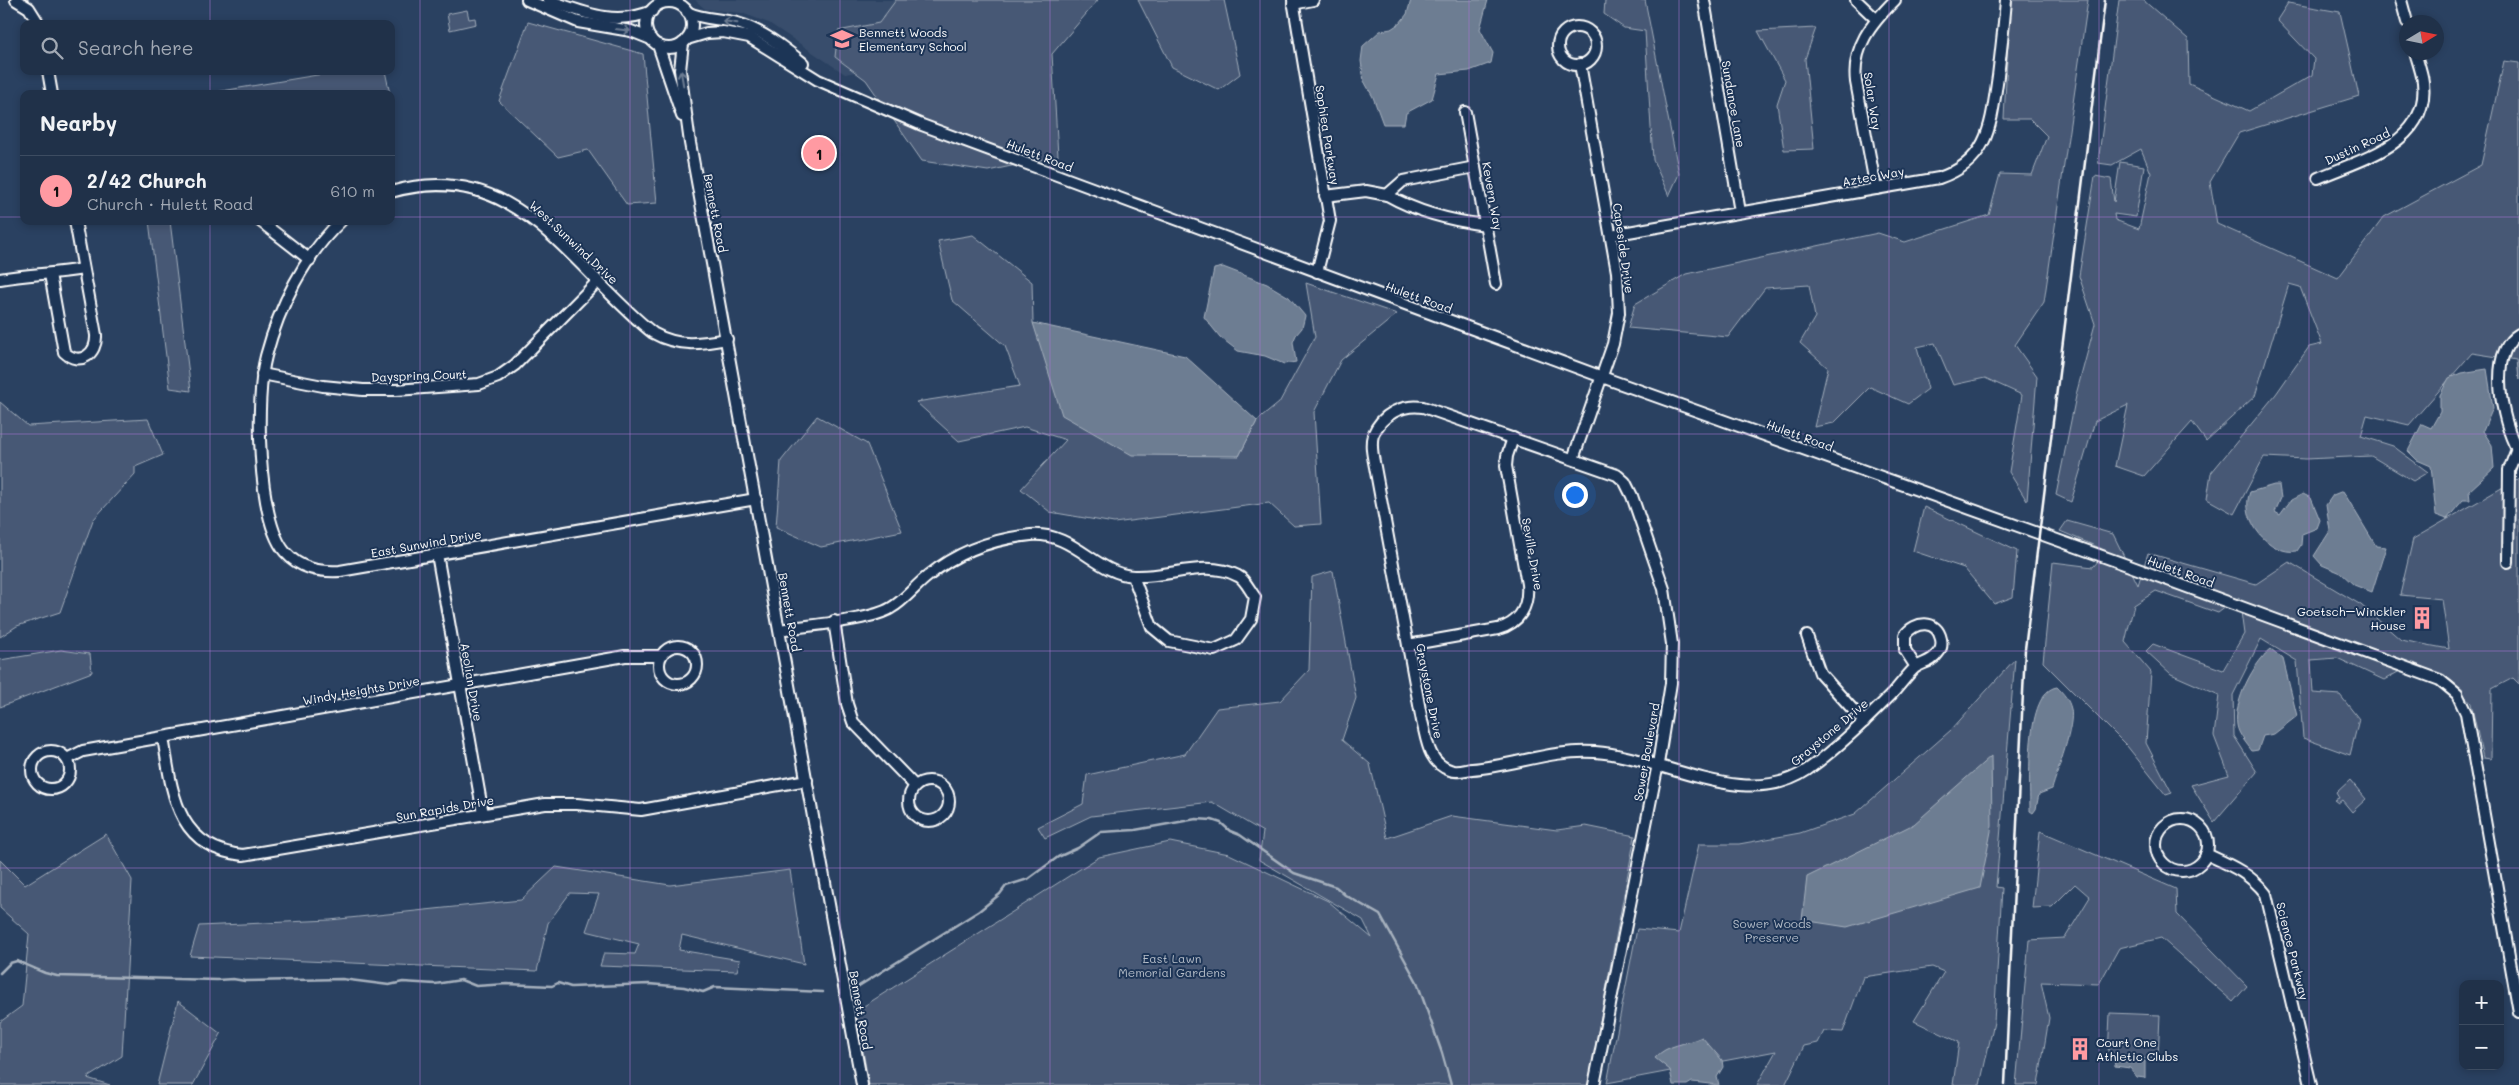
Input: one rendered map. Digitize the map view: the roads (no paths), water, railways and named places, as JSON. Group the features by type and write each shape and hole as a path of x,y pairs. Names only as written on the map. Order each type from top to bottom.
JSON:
{"street":[{"path":"16,0 29,8 36,20"},
{"path":"527,0 578,22 631,31 671,48 685,41 691,29 682,6 669,3 654,7 636,17 607,18 587,15 548,0"},
{"path":"1293,2 1312,0"},
{"name":"Sundance Lane","path":"1704,0 1740,212"},
{"path":"1856,0 1876,19"},
{"name":"Solar Way","path":"1876,189 1855,73 1859,46 1876,19 1895,0"},
{"name":"Aztec Way","path":"1611,235 1946,175 1967,163 1979,150 1991,124 2006,0"},
{"path":"2400,0 2405,15"},
{"name":"Sophiea Parkway","path":"1293,2 1330,221 1317,272"},
{"name":"Hulett Road","path":"682,6 709,20 736,23 766,35 829,84"},
{"path":"654,7 647,22 655,42"},
{"name":"Hulett Road","path":"685,41 707,33 723,32 749,37 829,84 922,125 1602,377 2164,578 2446,684 2461,700 2466,713 2519,1012"},
{"name":"Bennett Road","path":"685,41 680,70 690,143 862,1085"},
{"name":"Bennett Road","path":"655,42 690,143"},
{"name":"Dustin Road","path":"2318,178 2380,152 2403,138 2418,120 2422,103 2424,83 2417,60"},
{"name":"Capeside Drive","path":"1573,460 1616,334 1619,313 1617,272 1580,64"},
{"path":"49,75 51,90"},
{"name":"Kevern Way","path":"1465,112 1496,284"},
{"path":"1387,195 1403,181 1475,167"},
{"name":"West Sunwind Drive","path":"395,191 418,186 444,184 470,188 495,196 529,215 646,327 662,338 688,344 727,339"},
{"path":"1325,196 1366,191 1387,195 1401,203 1459,222 1486,225"},
{"path":"50,274 64,352 76,358 86,357 93,352 96,340 76,225"},
{"path":"265,225 310,260"},
{"path":"262,374 279,319 310,260 324,239 337,225"},
{"path":"0,279 31,273 50,274 83,268"},
{"name":"Dayspring Court","path":"262,374 323,386 363,390 396,390 479,384 498,377 515,365 598,281"},
{"path":"2508,562 2509,470 2518,449 2508,433 2500,368 2504,352 2519,334"},
{"name":"East Sunwind Drive","path":"262,374 260,416 263,473 273,529 284,551 303,566 325,572 340,571 756,499"},
{"name":"Graystone Drive","path":"1573,460 1440,412 1411,406 1401,407 1390,413 1373,436 1372,446 1375,466 1428,749 1437,764 1451,771 1480,769 1575,752 1595,752 1658,764 1720,783 1751,785 1771,783 1788,779 1807,770 1864,722 1916,667 1934,658 1941,650 1939,632 1929,624 1920,624 1913,627 1905,635 1905,650 1916,667"},
{"name":"Seville Drive","path":"1408,645 1498,629 1508,626 1521,615 1528,598 1527,584 1506,466 1506,456 1513,438"},
{"name":"Sower Boulevard","path":"1573,460 1617,475 1624,482 1632,496 1664,589 1672,644 1671,683 1658,764 1594,1085"},
{"path":"780,630 876,615 891,608 955,555 981,544 1033,535 1060,539 1084,552 1104,567 1133,576 1174,573 1210,567 1240,576 1254,596 1251,619 1236,640 1214,650 1169,641 1152,627 1133,576"},
{"name":"Aeolian Drive","path":"437,554 483,814"},
{"path":"834,621 847,704 853,722 915,786"},
{"path":"1808,636 1820,673 1864,722"},
{"name":"Windy Heights Drive","path":"67,759 83,751 625,656 661,656"},
{"name":"Sun Rapids Drive","path":"163,737 175,801 183,819 202,840 226,852 252,855 483,814 561,803 641,810 807,780"},
{"path":"927,780 940,783 944,787 950,800 949,807 941,818 927,822 914,815 911,810 909,797 915,786 927,780"},
{"path":"2174,820 2192,821 2198,825 2206,836 2206,854 2195,867 2178,870 2162,862 2156,845 2158,837 2162,829 2174,820"},
{"name":"Science Parkway","path":"2206,854 2237,868 2255,880 2266,894 2311,1085"}],"waterway":[{"path":"854,989 979,911 1000,894 1006,886 1028,879 1058,857 1078,848 1101,832 1135,830 1196,819 1212,820 1221,823 1230,831 1240,835 1294,873 1336,887 1345,895 1380,915 1417,982 1451,1085"},
{"path":"0,973 10,963 17,961 57,976 233,979 245,981 342,979 389,985 403,982 435,984 461,980 476,986 507,984 552,986 558,983 571,987 649,984 684,987 703,992 715,987 823,992"}],"railway":[{"path":"2005,1085 2025,649 2105,0"}],"place":[{"name":"Bennett Woods Elementary School","path":"842,39"},
{"name":"2/42 Church","path":"819,153"},
{"name":"Goetsch–Winckler House","path":"2422,618"},
{"name":"Court One Athletic Clubs","path":"2080,1049"}],"park label":[{"name":"Sower Woods Preserve","path":"1772,930"},
{"name":"East Lawn Memorial Gardens","path":"1172,965"}]}
